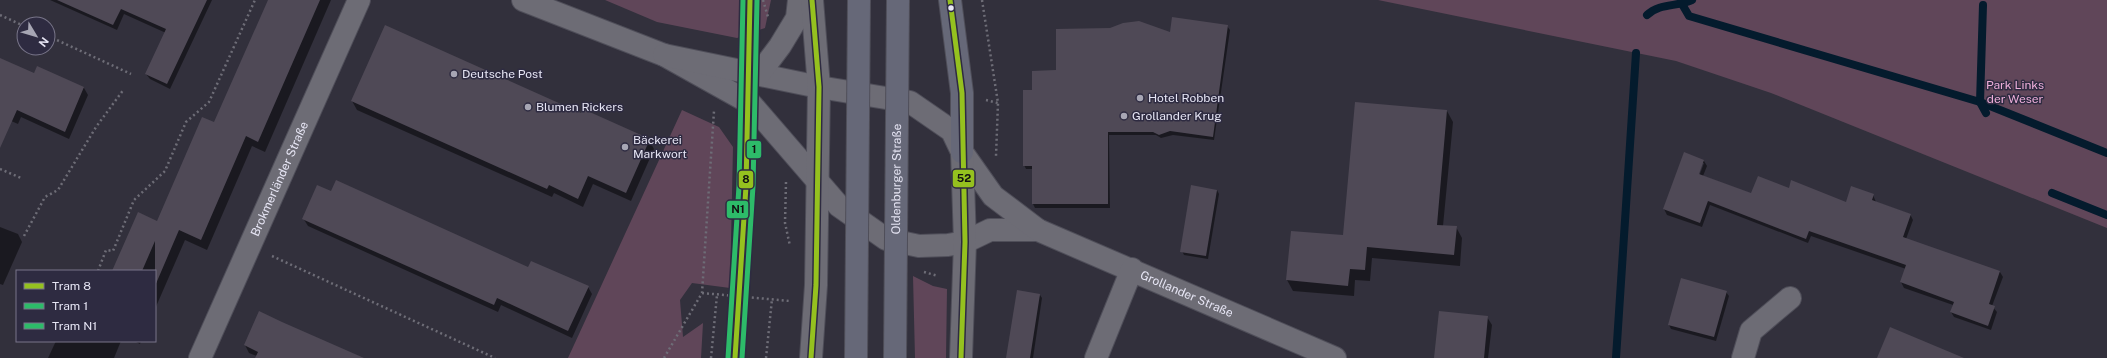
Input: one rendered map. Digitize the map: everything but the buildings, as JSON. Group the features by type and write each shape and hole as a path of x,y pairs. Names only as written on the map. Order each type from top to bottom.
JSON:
{"highway":[{"path":"856,358 859,0"},
{"name":"Oldenburger Straße","path":"895,358 898,0"},
{"path":"950,0 962,93 962,152"}],"street":[{"name":"Brokmerländer Straße","path":"200,358 359,0"},
{"path":"523,0 664,55"},
{"path":"759,74 780,46 797,18 799,0"},
{"path":"811,358 816,284 816,180 819,87 812,0"},
{"name":"Grollander Straße","path":"664,55 819,87 910,102 952,131 962,152 993,196 1038,230 1132,269 1335,358"},
{"name":"Grollander Straße","path":"664,55 750,103 839,206 886,239 919,246 948,245 965,242 990,230 1038,230"},
{"path":"961,358 965,242 962,152"},
{"path":"1096,358 1132,269"},
{"path":"1743,358 1751,331 1790,298"}],"path":[{"path":"98,270 106,250 113,251 134,200 165,171 186,122 209,102 255,0"},
{"path":"764,0 769,20"},
{"path":"982,0 998,103 996,158"},
{"path":"0,15 16,22"},
{"path":"56,40 131,74"},
{"path":"664,358 702,293 716,84"},
{"path":"24,236 45,197 58,190 96,127 124,89"},
{"path":"787,145 785,223 789,241"},
{"path":"0,169 21,178"},
{"path":"250,245 495,358"},
{"path":"702,293 796,302"},
{"path":"711,358 717,295"},
{"path":"766,358 772,299"}],"green space":[{"path":"605,0 771,0 765,28 737,38 657,22"},
{"name":"Park Links der Weser","path":"1378,0 2107,0 2107,228 1771,93 1676,61"},
{"path":"682,110 719,127 733,147 730,288 692,283 680,300 683,337 703,323 701,358 568,358"},
{"path":"913,276 933,286 947,289 946,358 915,358"}],"waterway":[{"path":"1647,15 1657,9 1692,0"},
{"path":"1682,4 1689,16 1980,102 2107,153"},
{"path":"1983,5 1980,102 1986,113"},
{"path":"1616,358 1636,53"},
{"path":"2052,193 2107,215"}],"tram line":[{"name":"N1","path":"728,358 739,186 743,0"},
{"name":"8","path":"735,358 746,186 750,0"},
{"name":"1","path":"742,358 753,186 757,0"}],"transit line":[{"name":"52","path":"811,358 816,285 819,87 812,0"},
{"name":"52","path":"950,0 962,93 965,242 961,358"}],"place":[{"name":"Deutsche Post","path":"454,74"},
{"name":"Hotel Robben","path":"1140,98"},
{"name":"Blumen Rickers","path":"528,107"},
{"name":"Grollander Krug","path":"1124,116"},
{"name":"Bäckerei Markwort","path":"625,147"}]}
